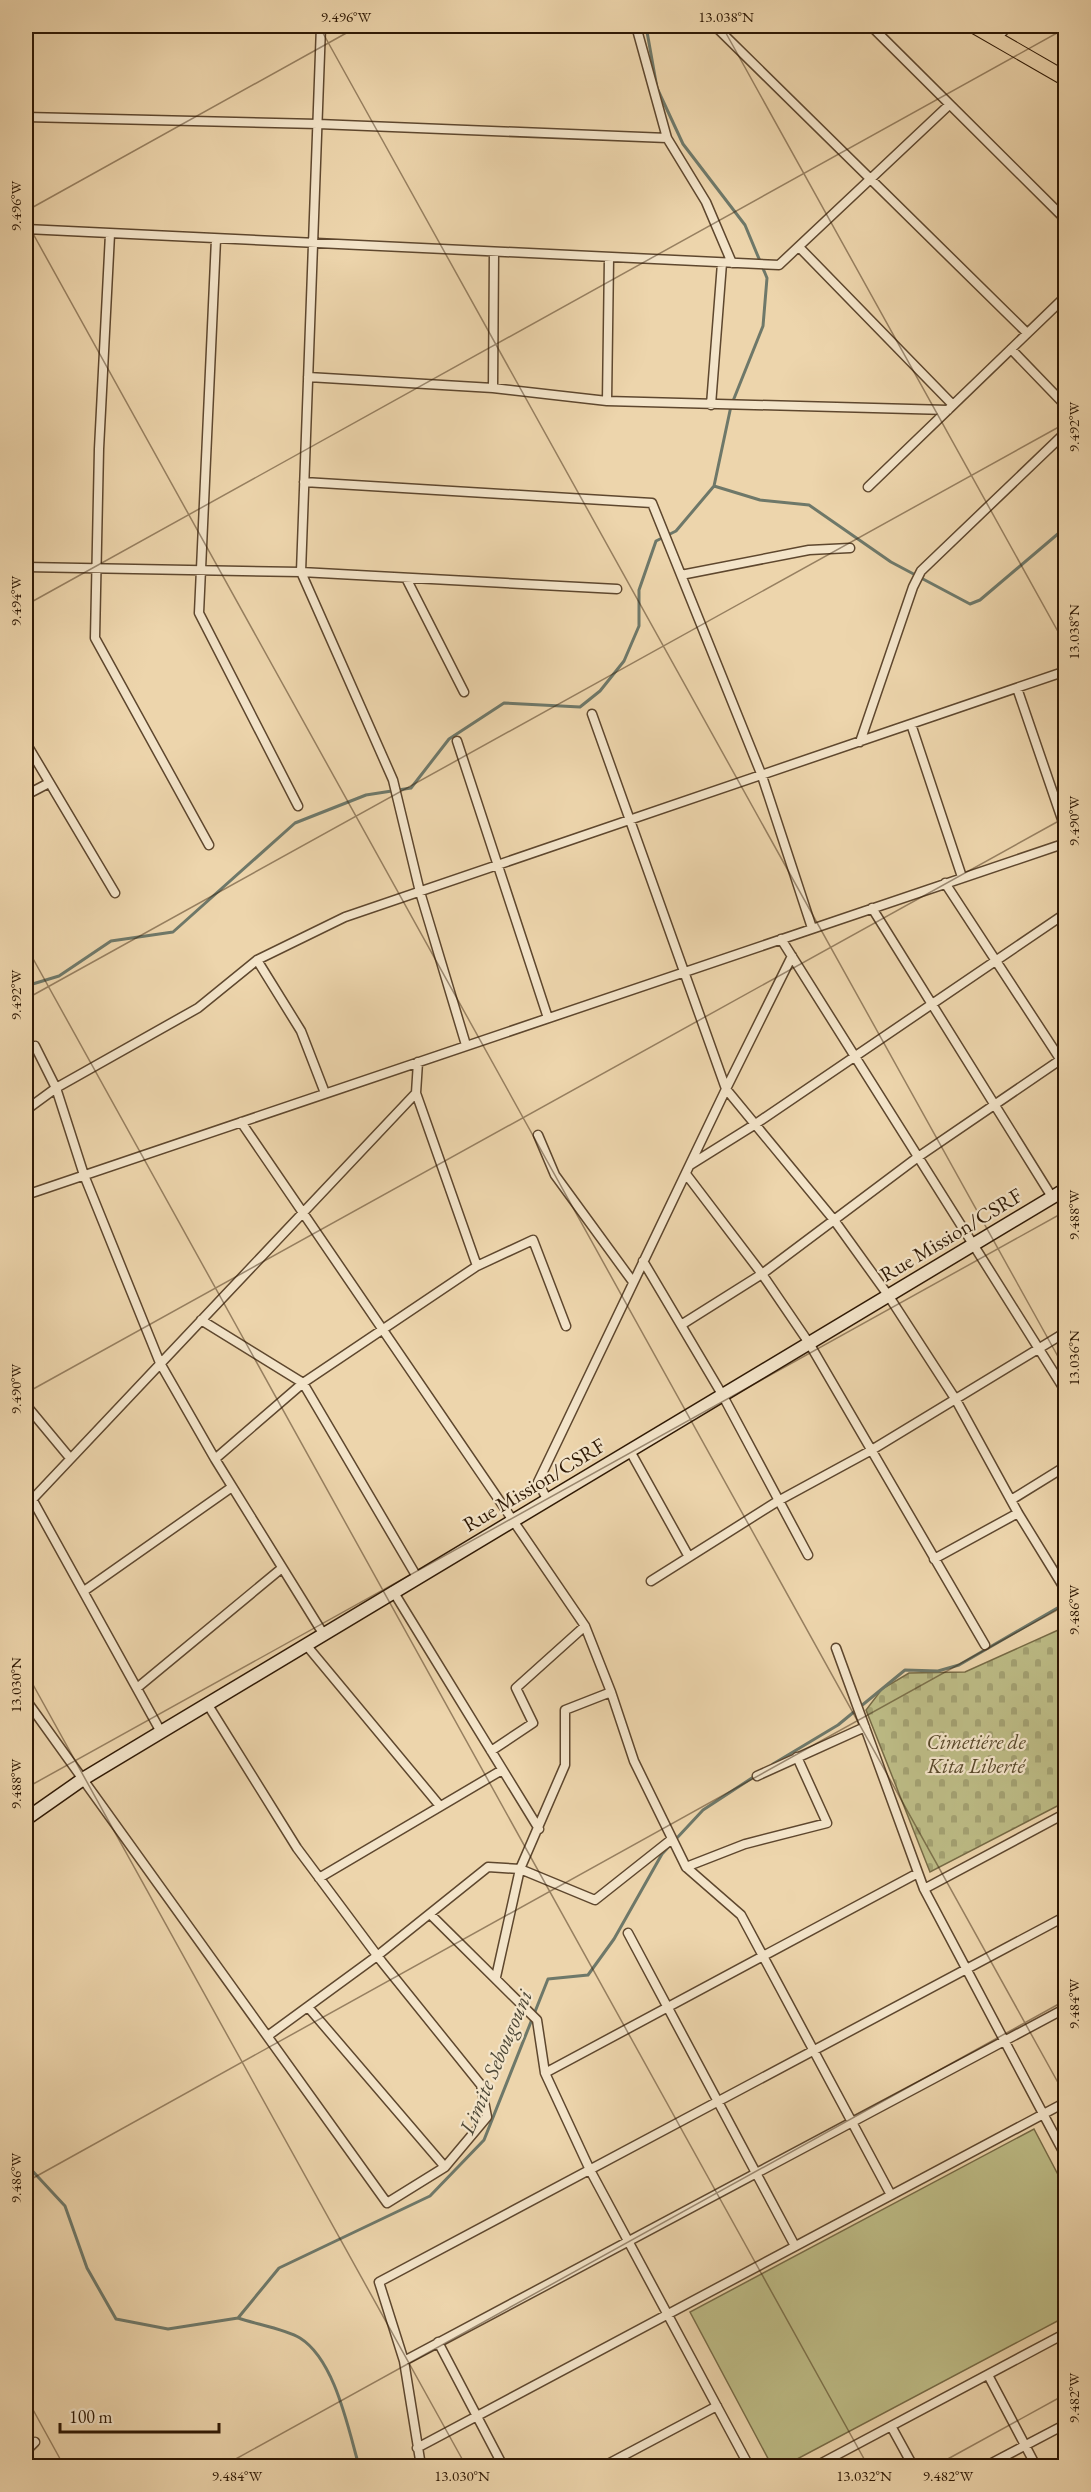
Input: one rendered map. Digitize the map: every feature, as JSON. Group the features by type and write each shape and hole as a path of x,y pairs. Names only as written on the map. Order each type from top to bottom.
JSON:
{"main road":[{"path":"974,26 1065,79"},
{"name":"Rue Mission/CSRF","path":"26,1819 83,1779 307,1646 393,1591 1065,1190"}],"street":[{"path":"321,26 301,572 393,780 420,892 466,1045"},
{"path":"636,26 667,138 706,202 732,263"},
{"path":"715,26 1027,333"},
{"path":"871,26 1065,220"},
{"path":"996,39 1008,26"},
{"path":"26,230 779,265 949,105"},
{"path":"26,117 318,124 667,138"},
{"path":"110,234 99,449 95,638 209,845"},
{"path":"216,239 199,612 298,806"},
{"path":"799,247 951,407"},
{"path":"493,387 494,252"},
{"path":"607,401 609,258"},
{"path":"711,405 722,262"},
{"path":"868,487 1065,296"},
{"path":"1011,349 1065,406"},
{"path":"308,377 493,387 607,401 711,405 951,407"},
{"path":"860,742 913,587 921,571 1065,432"},
{"path":"304,482 652,503 762,776 812,928"},
{"path":"681,575 809,550 850,548"},
{"path":"26,567 301,572 617,589"},
{"path":"406,578 464,692"},
{"path":"26,1110 56,1088 198,1008 257,960 345,917 1065,671"},
{"path":"1017,688 1065,831"},
{"path":"592,714 726,1089 834,1220 888,1295 956,1400 1018,1513 1065,1591"},
{"path":"911,724 962,877"},
{"path":"457,741 548,1018"},
{"path":"26,743 115,893"},
{"path":"26,795 49,783"},
{"path":"26,1195 1065,843"},
{"path":"681,1325 762,1274 918,1157 1064,1061 945,883"},
{"path":"872,908 1052,1197"},
{"path":"688,1170 1065,913"},
{"path":"781,939 1065,1392"},
{"path":"547,1499 538,1482 792,956"},
{"path":"257,960 301,1031 325,1093"},
{"path":"26,1050 35,1046 56,1088 84,1175 160,1363 215,1459 324,1635"},
{"path":"418,1062 416,1093 477,1266"},
{"path":"161,1732 84,1591 29,1502 416,1093"},
{"path":"241,1122 585,1626 611,1692 634,1761 686,1866 741,1915 891,2195"},
{"path":"538,1135 555,1175 633,1282"},
{"path":"688,1170 809,1343 985,1645"},
{"path":"215,1459 303,1383 477,1266 533,1240 566,1326"},
{"path":"643,1261 723,1396 808,1555"},
{"path":"201,1320 303,1383 417,1577"},
{"path":"651,1581 778,1501 870,1451 1065,1332"},
{"path":"26,1405 70,1458"},
{"path":"630,1451 689,1557"},
{"path":"1011,1500 1065,1466"},
{"path":"84,1591 232,1487"},
{"path":"934,1559 1018,1513"},
{"path":"137,1688 282,1568"},
{"path":"393,1591 539,1829"},
{"path":"491,1750 533,1723 516,1688 585,1626"},
{"path":"307,1646 440,1806"},
{"path":"836,1648 924,1889 1065,2157"},
{"path":"496,1977 520,1869 565,1765 565,1710 611,1692"},
{"path":"26,1700 387,2203 445,2168 487,2117 481,2085 377,1956 297,1848 208,1705"},
{"path":"757,1776 865,1727"},
{"path":"686,1866 745,1844 827,1823 797,1757"},
{"path":"319,1878 502,1770"},
{"path":"924,1889 1065,1813"},
{"path":"268,2035 377,1956 489,1867 520,1869 594,1900 672,1839"},
{"path":"545,2073 918,1873"},
{"path":"430,1914 537,2020 545,2073 590,2170 749,2466"},
{"path":"420,2466 404,2361 380,2282 1065,1916"},
{"path":"628,1933 795,2246"},
{"path":"308,2007 445,2168"},
{"path":"404,2361 1065,2008"},
{"path":"417,2448 1065,2102"},
{"path":"816,2466 1065,2333"},
{"path":"438,2342 503,2466"},
{"path":"987,2375 1036,2466"},
{"path":"604,2466 717,2406"},
{"path":"987,2466 1065,2424"},
{"path":"891,2426 913,2466"},
{"path":"26,2451 35,2442"}],"green space":[{"name":"Cimetiére de Kita Liberté","path":"1065,1627 1065,1802 930,1872 866,1710 882,1689 909,1673 965,1672"},
{"path":"1034,2129 1065,2188 1065,2317 784,2466 772,2466 690,2312"}],"waterway":[{"path":"26,986 59,976 111,941 173,932 295,823 366,795 411,788 449,739 504,703 580,707 600,691 624,661 639,626 639,590 656,541 676,531 714,486 731,406 763,326 767,278 745,225 683,144 657,88 646,26"},
{"path":"714,486 760,500 809,505 891,562 970,604 980,600 1066,527"},
{"name":"Limite Sebougouni","path":"773,1764 838,1725 905,1670 938,1671 959,1665 1066,1603"},
{"name":"Limite Sebougouni","path":"26,2164 65,2206 87,2268 116,2319 168,2329 238,2318 279,2268 430,2196 484,2140 548,1979 588,1975 614,1939 662,1854 703,1810 755,1776"},
{"path":"238,2318 294,2335 312,2348 331,2378 345,2415 359,2466"}]}
